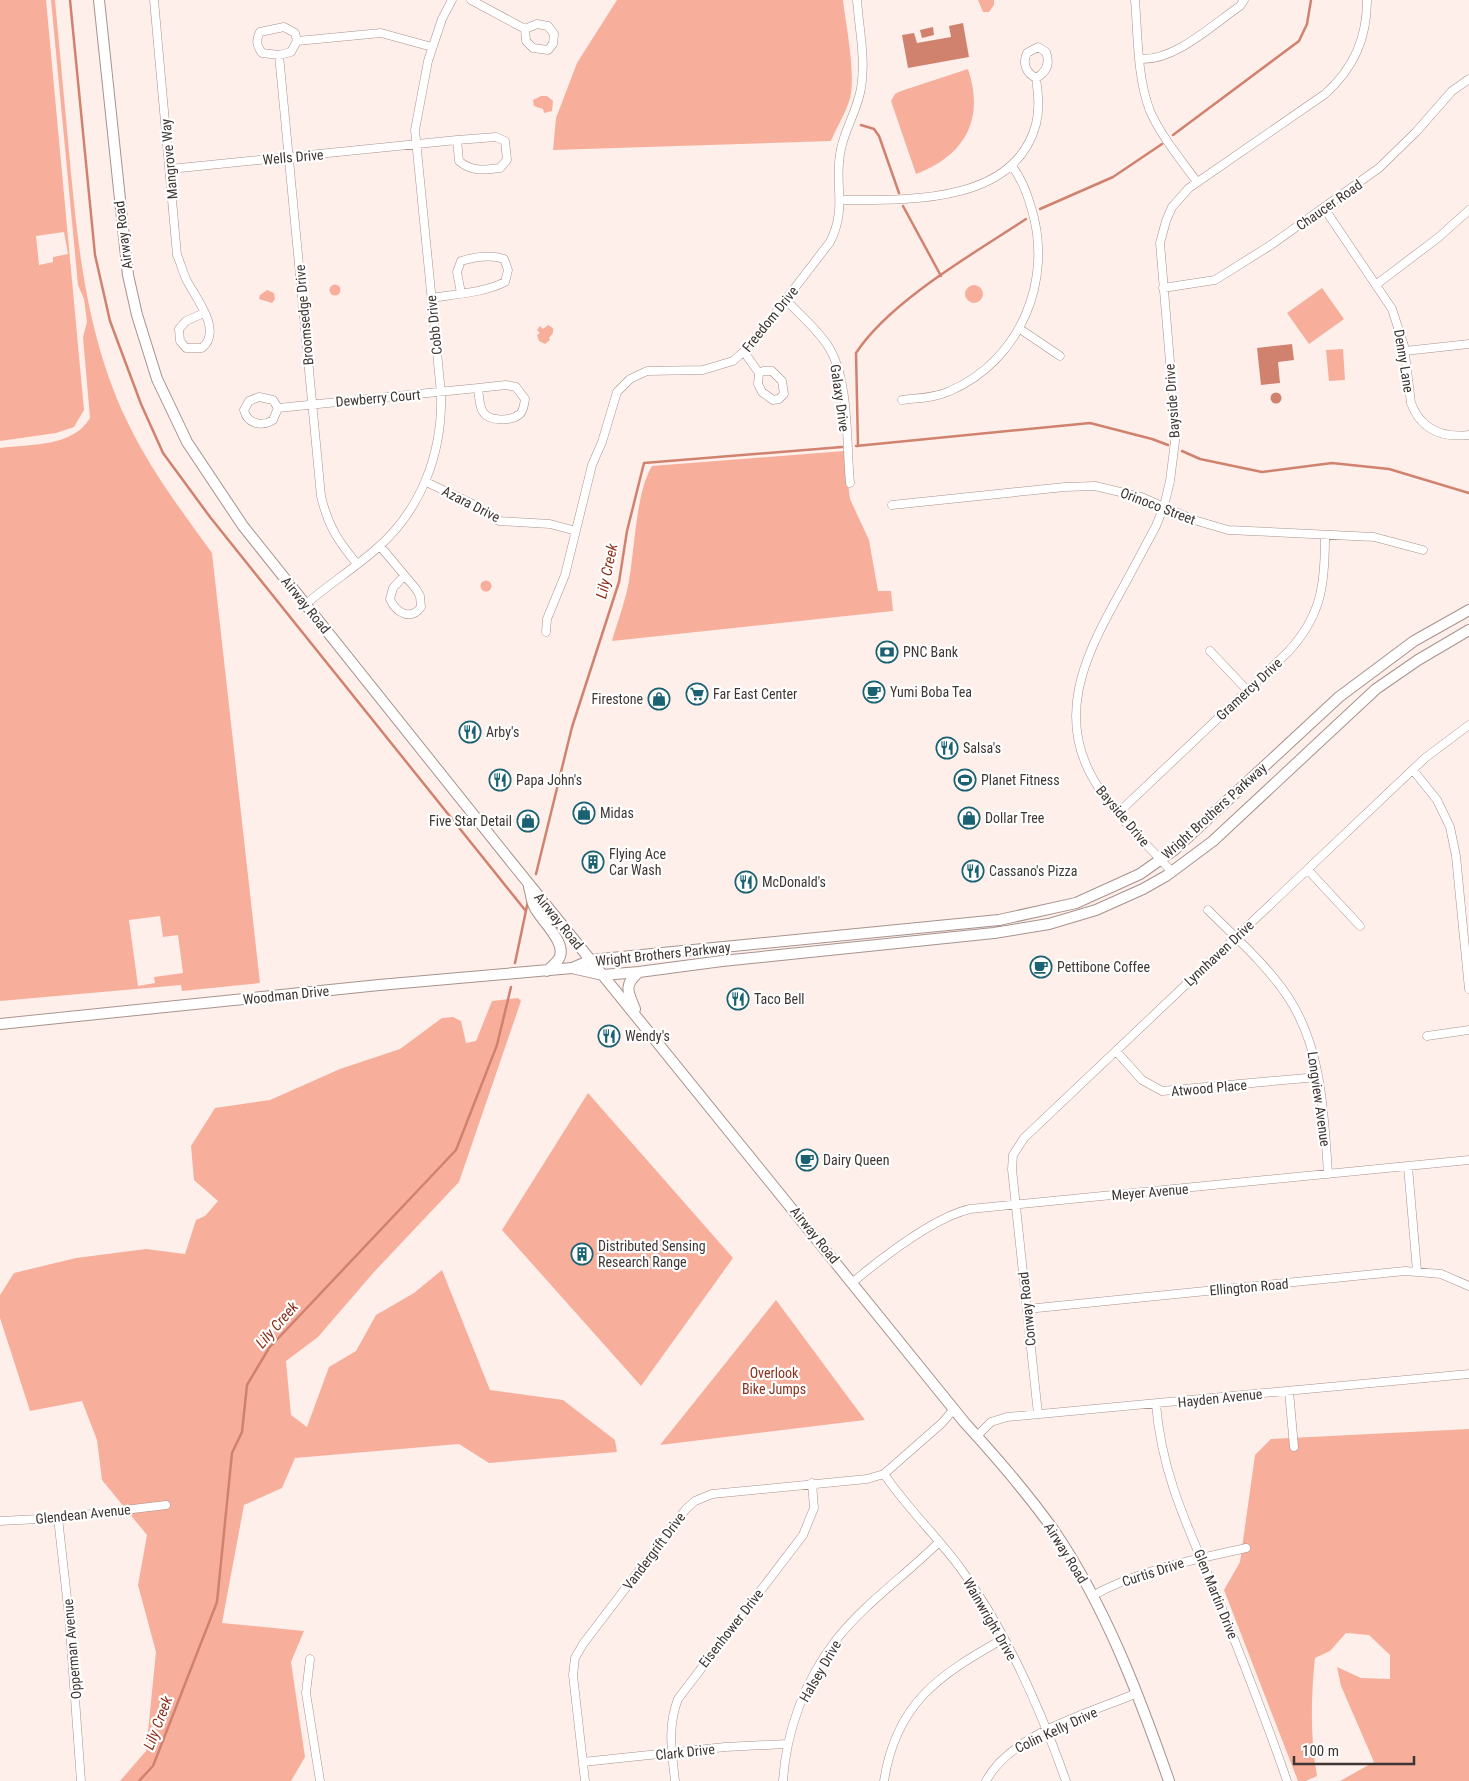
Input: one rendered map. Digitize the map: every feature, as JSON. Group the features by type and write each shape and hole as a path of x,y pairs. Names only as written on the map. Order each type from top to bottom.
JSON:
{"main road":[{"name":"Airway Road","path":"99,0 128,275 147,350 157,379 187,442 243,526 529,884 1045,1519 1092,1596 1137,1693 1170,1781"},
{"name":"Wright Brothers Parkway","path":"572,968 591,960 699,951 927,925 999,920 1076,903 1140,874 1161,860 1197,830 1339,697 1414,641 1469,610"},
{"name":"Wright Brothers Parkway","path":"572,968 601,973 639,972 1026,928 1076,917 1103,908 1143,889 1172,872 1212,841 1376,689 1418,660 1469,630"},
{"path":"529,884 534,906 558,940 561,954 560,959 547,971"},
{"path":"601,973 650,966 699,951"},
{"name":"Woodman Drive","path":"0,1024 379,985 572,968"},
{"path":"639,972 631,979 628,993 639,1019"}],"street":[{"name":"Mangrove Way","path":"154,0 178,255 186,280 204,313 209,332 208,340 202,348 186,348 180,341 179,329 186,321 204,313"},
{"name":"Cobb Drive","path":"306,604 380,546 411,509 426,482 439,437 441,393 415,143 417,116 432,47 442,19 452,0"},
{"path":"471,0 524,29"},
{"name":"Freedom Drive","path":"576,531 592,465 602,442 617,392 622,386 638,374 656,370 714,368 733,361 744,352 830,242 840,220 838,171 841,148 862,87 857,0"},
{"path":"1134,0 1144,89 1151,113 1197,182"},
{"path":"1140,59 1157,58 1173,52 1240,6 1244,0"},
{"name":"Bayside Drive","path":"1172,872 1118,813 1093,780 1082,753 1076,721 1078,687 1086,659 1156,526 1164,506 1176,433 1160,244 1166,221 1180,198 1197,182 1335,85 1351,64 1359,49 1365,30 1367,0"},
{"path":"284,27 295,33 297,40 291,52 279,55 262,53 257,46 257,38 260,32 284,27"},
{"path":"297,40 382,33 432,47"},
{"name":"Broomsedge Drive","path":"279,55 320,496 326,520 338,541 357,564"},
{"path":"840,200 899,200 941,195 988,180 1012,166 1030,140 1036,124 1038,104 1036,78"},
{"name":"Chaucer Road","path":"1163,288 1203,283 1225,275 1357,186 1393,156 1452,91 1469,79"},
{"name":"Wells Drive","path":"170,169 415,143 496,137 505,141 507,160 500,168 479,170 467,168 459,161 457,140"},
{"path":"902,400 938,395 966,382 996,359 1020,329 1037,281 1039,247 1029,198 1012,166"},
{"name":"Denny Lane","path":"1324,208 1377,284 1395,315 1405,351 1411,403 1419,419 1441,435 1469,435"},
{"path":"1377,284 1439,238 1469,210"},
{"path":"432,298 461,293 494,287 505,282 508,270 504,260 495,256 461,261 457,272 461,293"},
{"name":"Galaxy Drive","path":"786,300 828,345 835,359 843,397 850,483"},
{"path":"1020,329 1060,356"},
{"path":"1405,351 1469,344"},
{"path":"744,352 760,373"},
{"name":"Dewberry Court","path":"278,408 506,385 516,387 525,399 523,409 519,415 513,417 494,419 488,417 481,407 478,388"},
{"path":"260,397 273,400 278,408 273,420 263,424 251,422 247,419 244,410 248,401 260,397"},
{"name":"Azara Drive","path":"426,482 475,505 499,521 550,524 576,531"},
{"name":"Orinoco Street","path":"892,505 1079,486 1118,490 1164,506 1194,520 1228,530 1387,539 1423,550"},
{"path":"546,632 547,618 565,575 576,531"},
{"name":"Gramercy Drive","path":"1118,813 1288,652 1311,623 1323,588 1325,536"},
{"path":"380,546 416,589 422,602 418,611 409,615 400,612 390,599 393,588 404,576"},
{"path":"1210,651 1247,690"},
{"name":"Lynnhaven Drive","path":"1016,1204 1012,1162 1016,1148 1413,770 1442,744 1469,725"},
{"path":"1413,770 1437,800 1450,827 1456,856 1469,989"},
{"path":"1308,870 1360,926"},
{"name":"Longview Avenue","path":"1208,910 1287,996 1297,1013 1311,1045 1318,1077 1328,1174"},
{"path":"1427,1036 1469,1030"},
{"name":"Atwood Place","path":"1116,1051 1142,1080 1162,1091 1318,1077"},
{"name":"Meyer Avenue","path":"853,1282 903,1244 950,1215 970,1209 1469,1160"},
{"path":"1408,1167 1417,1271"},
{"name":"Conway Road","path":"1016,1204 1038,1414"},
{"name":"Ellington Road","path":"1027,1309 1417,1271 1441,1274 1469,1286"},
{"name":"Hayden Avenue","path":"977,1436 984,1428 999,1419 1038,1414 1469,1374"},
{"path":"1289,1391 1294,1447"},
{"name":"Glen Martin Drive","path":"1156,1404 1160,1441 1171,1484 1241,1656 1287,1781"},
{"path":"884,1474 942,1423 954,1409"},
{"name":"Vandergrift Drive","path":"585,1781 574,1675 575,1658 583,1644 686,1509 695,1501 712,1494 867,1479 884,1474"},
{"name":"Wainwright Drive","path":"884,1474 970,1582 1026,1682 1066,1781"},
{"name":"Eisenhower Drive","path":"675,1781 671,1720 678,1699 808,1527 814,1508 812,1483"},
{"name":"Glendean Avenue","path":"0,1521 58,1518 166,1505"},
{"name":"Opperman Avenue","path":"58,1518 69,1616 81,1781"},
{"name":"Halsey Drive","path":"782,1781 787,1744 794,1720 810,1682 836,1640 859,1615 939,1542"},
{"name":"Curtis Drive","path":"1092,1596 1123,1581 1201,1558 1246,1548"},
{"path":"884,1781 895,1736 923,1693 952,1669 1003,1639"},
{"path":"310,1659 306,1693 320,1781"},
{"name":"Colin Kelly Drive","path":"986,1781 1006,1754 1019,1744 1137,1693"},
{"name":"Clark Drive","path":"583,1762 725,1747 787,1744"}],"green space":[{"path":"0,0 46,0 84,410 74,427 56,433 0,441","holes":["64,232 68,254 53,257 53,262 39,265 36,236"]},
{"path":"51,0 55,0 81,261 102,357 126,419 145,455 212,553 260,983 182,991 181,985 0,1001 0,448 38,444 62,439 83,427 90,418 83,337 87,322 84,299 78,285","holes":["160,916 163,937 178,935 183,973 154,977 155,983 138,986 129,920"]},
{"path":"617,0 843,0 851,63 852,88 848,104 831,141 553,150 556,118 577,63"},
{"path":"978,0 994,0 994,5 989,12 983,12"},
{"path":"968,69 973,87 974,104 967,134 947,157 916,174 891,101 895,94 901,91"},
{"path":"541,96 547,96 553,101 552,111 544,113 543,109 534,106 533,100"},
{"path":"335,284 341,290 335,296 329,290"},
{"path":"974,285 980,288 983,294 980,300 974,303 968,300 965,294 968,288"},
{"path":"1322,288 1344,319 1309,344 1287,313"},
{"path":"267,290 274,293 275,299 272,303 259,299 260,295"},
{"path":"548,325 553,328 553,333 549,338 550,340 545,344 539,341 537,335 540,333 537,330 540,326 543,329"},
{"path":"1343,349 1345,380 1329,381 1326,350"},
{"path":"844,451 850,499 869,540 878,591 891,591 893,611 612,641 628,586 642,492 652,466"},
{"path":"486,580 492,586 486,592 480,586"},
{"path":"518,998 521,1001 459,1182 374,1272 318,1337 286,1361 291,1415 307,1427 329,1367 356,1351 376,1315 414,1293 442,1270 490,1390 563,1400 615,1440 617,1452 489,1463 459,1444 295,1458 282,1488 244,1505 222,1623 304,1631 291,1662 305,1757 291,1781 120,1781 146,1751 156,1652 138,1585 147,1535 102,1480 97,1440 82,1401 30,1411 0,1318 0,1295 14,1273 76,1258 146,1249 185,1254 196,1220 205,1216 218,1201 194,1180 191,1146 215,1108 270,1100 340,1069 400,1049 442,1018 453,1017 461,1021 466,1043 476,1041 492,1001"},
{"path":"588,1093 733,1258 641,1386 502,1230"},
{"name":"Overlook Bike Jumps","path":"776,1300 865,1420 660,1445"},
{"path":"1469,1429 1469,1781 1340,1781 1374,1762 1341,1686 1337,1667 1361,1678 1390,1679 1390,1655 1369,1635 1346,1633 1330,1651 1315,1658 1312,1717 1313,1747 1317,1776 1306,1781 1298,1781 1224,1590 1240,1562 1255,1455 1271,1439"}],"shaded area":[{"path":"963,23 969,57 908,68 902,35 914,33 917,43 951,37 949,26"},
{"path":"933,27 934,35 922,38 920,30"},
{"path":"1292,344 1294,360 1278,362 1280,383 1261,385 1257,348"},
{"path":"1276,392 1282,398 1276,404 1270,398"}],"waterway":[{"path":"70,0 95,255 110,321 141,404 163,453 210,517 525,910"},
{"path":"1173,135 1299,41 1307,24 1311,0"},
{"path":"861,125 874,129 879,136 899,193"},
{"path":"1040,209 1113,177 1162,144"},
{"path":"903,206 941,276"},
{"path":"858,446 856,353 889,315 911,297 958,263 1026,219"},
{"path":"856,446 1090,423 1168,445"},
{"name":"Lily Creek","path":"536,874 572,727 619,582 627,531 644,463 842,447"},
{"path":"1182,451 1200,459 1262,472 1332,463 1389,469 1469,493"},
{"name":"Lily Creek","path":"515,963 528,901"},
{"name":"Lily Creek","path":"139,1781 153,1766 217,1602 232,1453 242,1432 247,1385 269,1348 456,1150 497,1045 511,987"}],"place":[{"name":"PNC Bank","path":"887,652"},
{"name":"Yumi Boba Tea","path":"874,692"},
{"name":"Far East Center","path":"697,694"},
{"name":"Firestone","path":"659,699"},
{"name":"Arby's","path":"470,732"},
{"name":"Salsa's","path":"947,748"},
{"name":"Papa John's","path":"500,780"},
{"name":"Planet Fitness","path":"965,780"},
{"name":"Midas","path":"584,813"},
{"name":"Dollar Tree","path":"969,818"},
{"name":"Five Star Detail","path":"528,821"},
{"name":"Flying Ace Car Wash","path":"593,862"},
{"name":"Cassano's Pizza","path":"973,871"},
{"name":"McDonald's","path":"746,882"},
{"name":"Pettibone Coffee","path":"1041,967"},
{"name":"Taco Bell","path":"738,999"},
{"name":"Wendy's","path":"609,1036"},
{"name":"Dairy Queen","path":"807,1160"},
{"name":"Distributed Sensing Research Range","path":"582,1254"}]}
